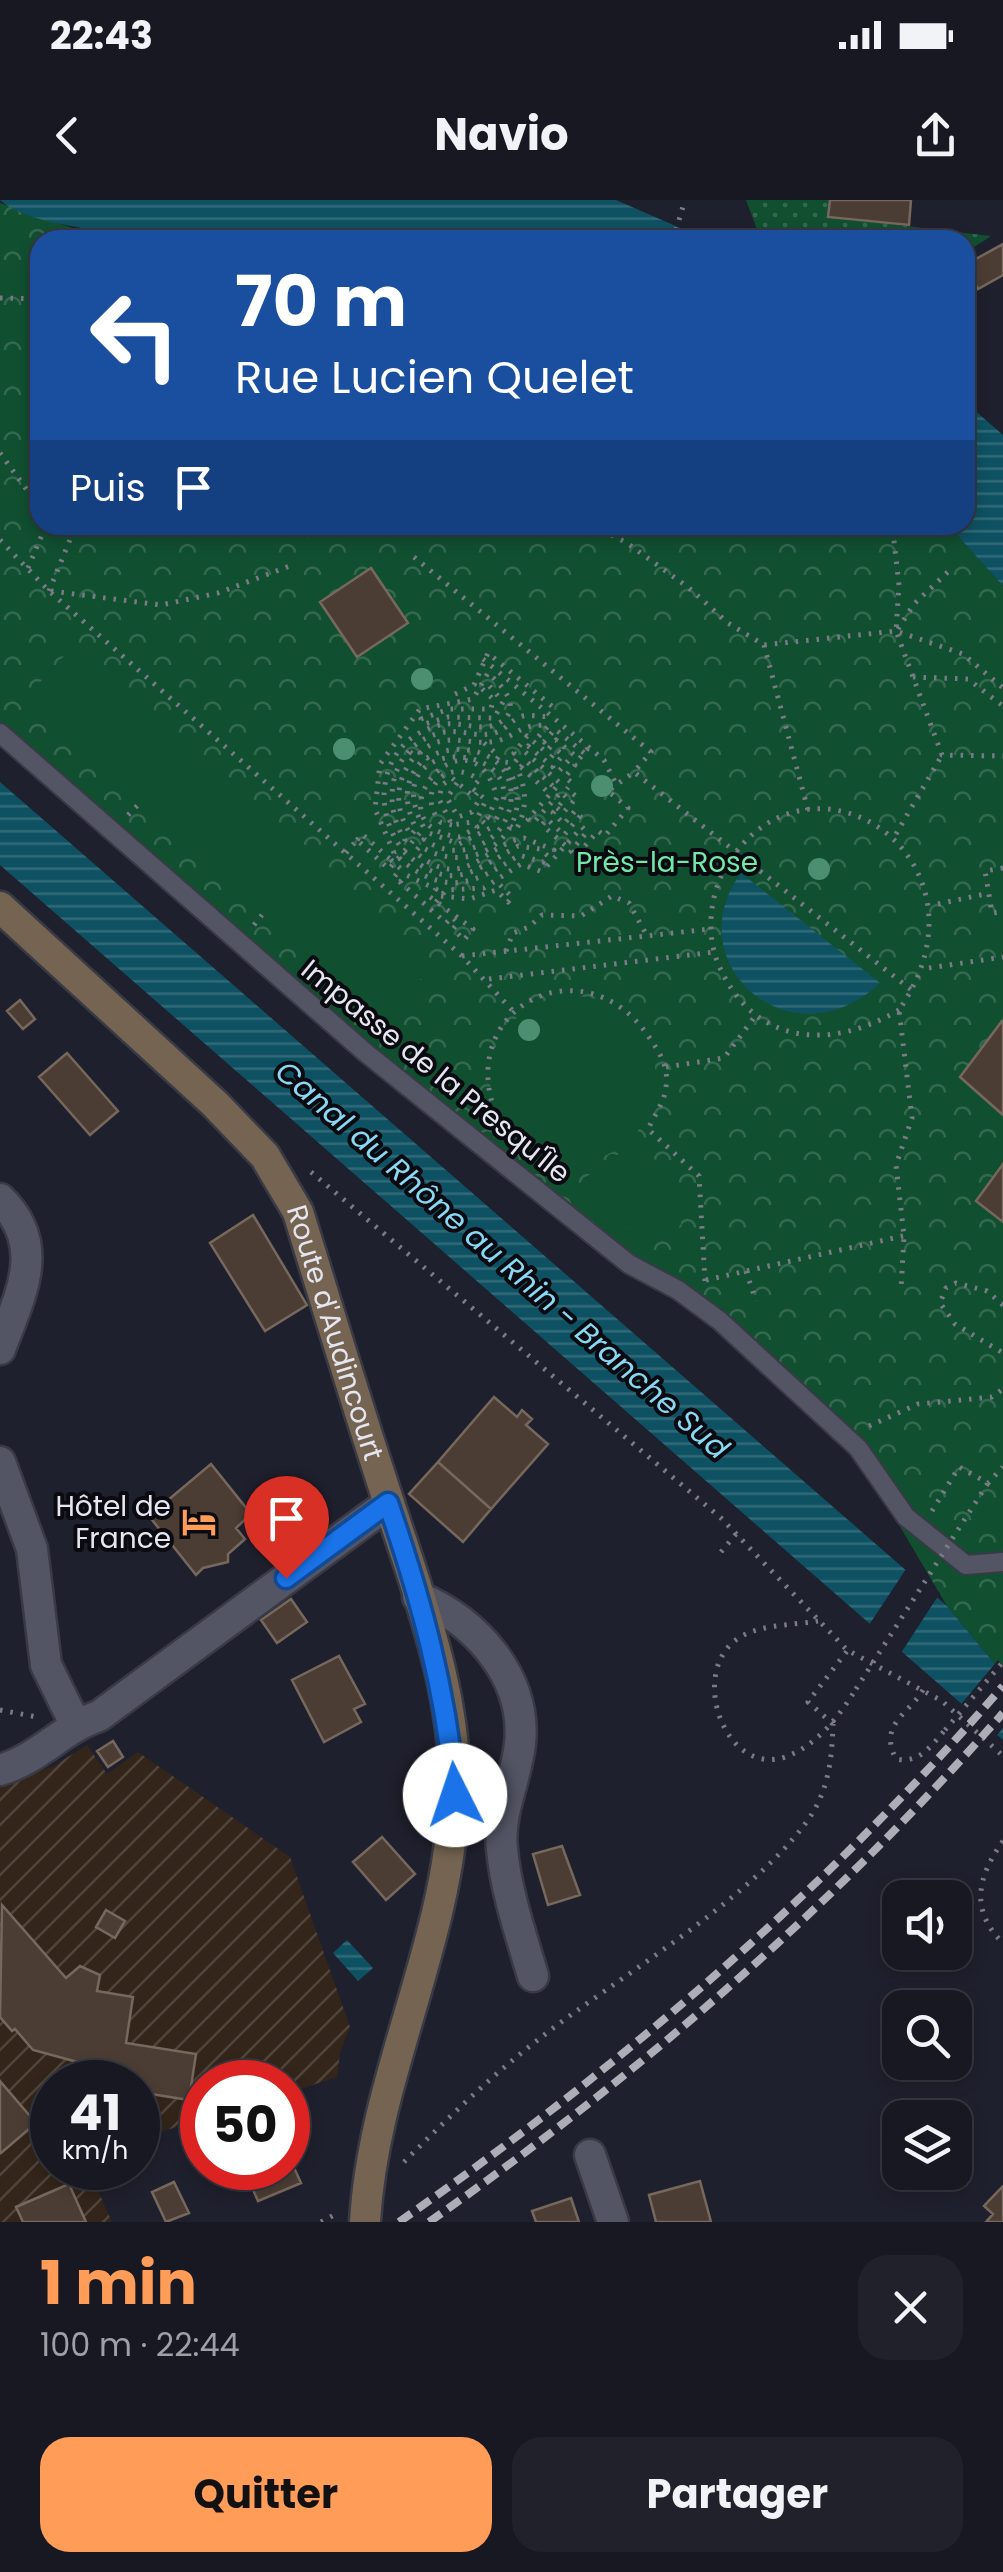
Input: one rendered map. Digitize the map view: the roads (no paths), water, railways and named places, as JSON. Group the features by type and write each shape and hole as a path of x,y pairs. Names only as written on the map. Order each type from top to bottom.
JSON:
{"main road":[{"name":"Route d'Audincourt","path":"0,906 109,1004 265,1156 298,1212 418,1597 438,1672 455,1795 440,1901 388,2098 365,2216"}],"street":[{"path":"0,1198 26,1233 26,1273 0,1350"},
{"path":"0,1462 32,1549 46,1665 75,1724"},
{"path":"0,1770 25,1763 75,1724 99,1716 388,1503"},
{"path":"418,1597 449,1610 470,1628 509,1679 519,1707 520,1744 505,1806 502,1847 533,1976"},
{"path":"590,2155 613,2222"}],"lane":[{"name":"Impasse de la Presqu'Île","path":"0,734 366,1053 630,1264 678,1290 847,1437 921,1530 966,1565 1003,1562"}],"water":[{"path":"0,200 616,200 685,230 94,230 13,209"},
{"path":"975,411 1003,435 1003,586 957,535 975,535"},
{"name":"Canal du Rhône au Rhin - Branche Sud","path":"0,782 947,1606 1003,1674 1003,1740 0,865"},
{"path":"741,873 880,983 846,1006 811,1014 780,1009 752,993 733,969 722,940 724,907"},
{"path":"347,1940 373,1968 358,1981 333,1953"}],"railway":[{"path":"399,2222 562,2102 718,1973 865,1834 1003,1686"},
{"path":"429,2222 584,2108 731,1985 872,1853 1003,1713"}],"place":[{"name":"Hôtel de France","path":"199,1522"}],"park label":[{"name":"Près-la-Rose","path":"667,862"}]}
